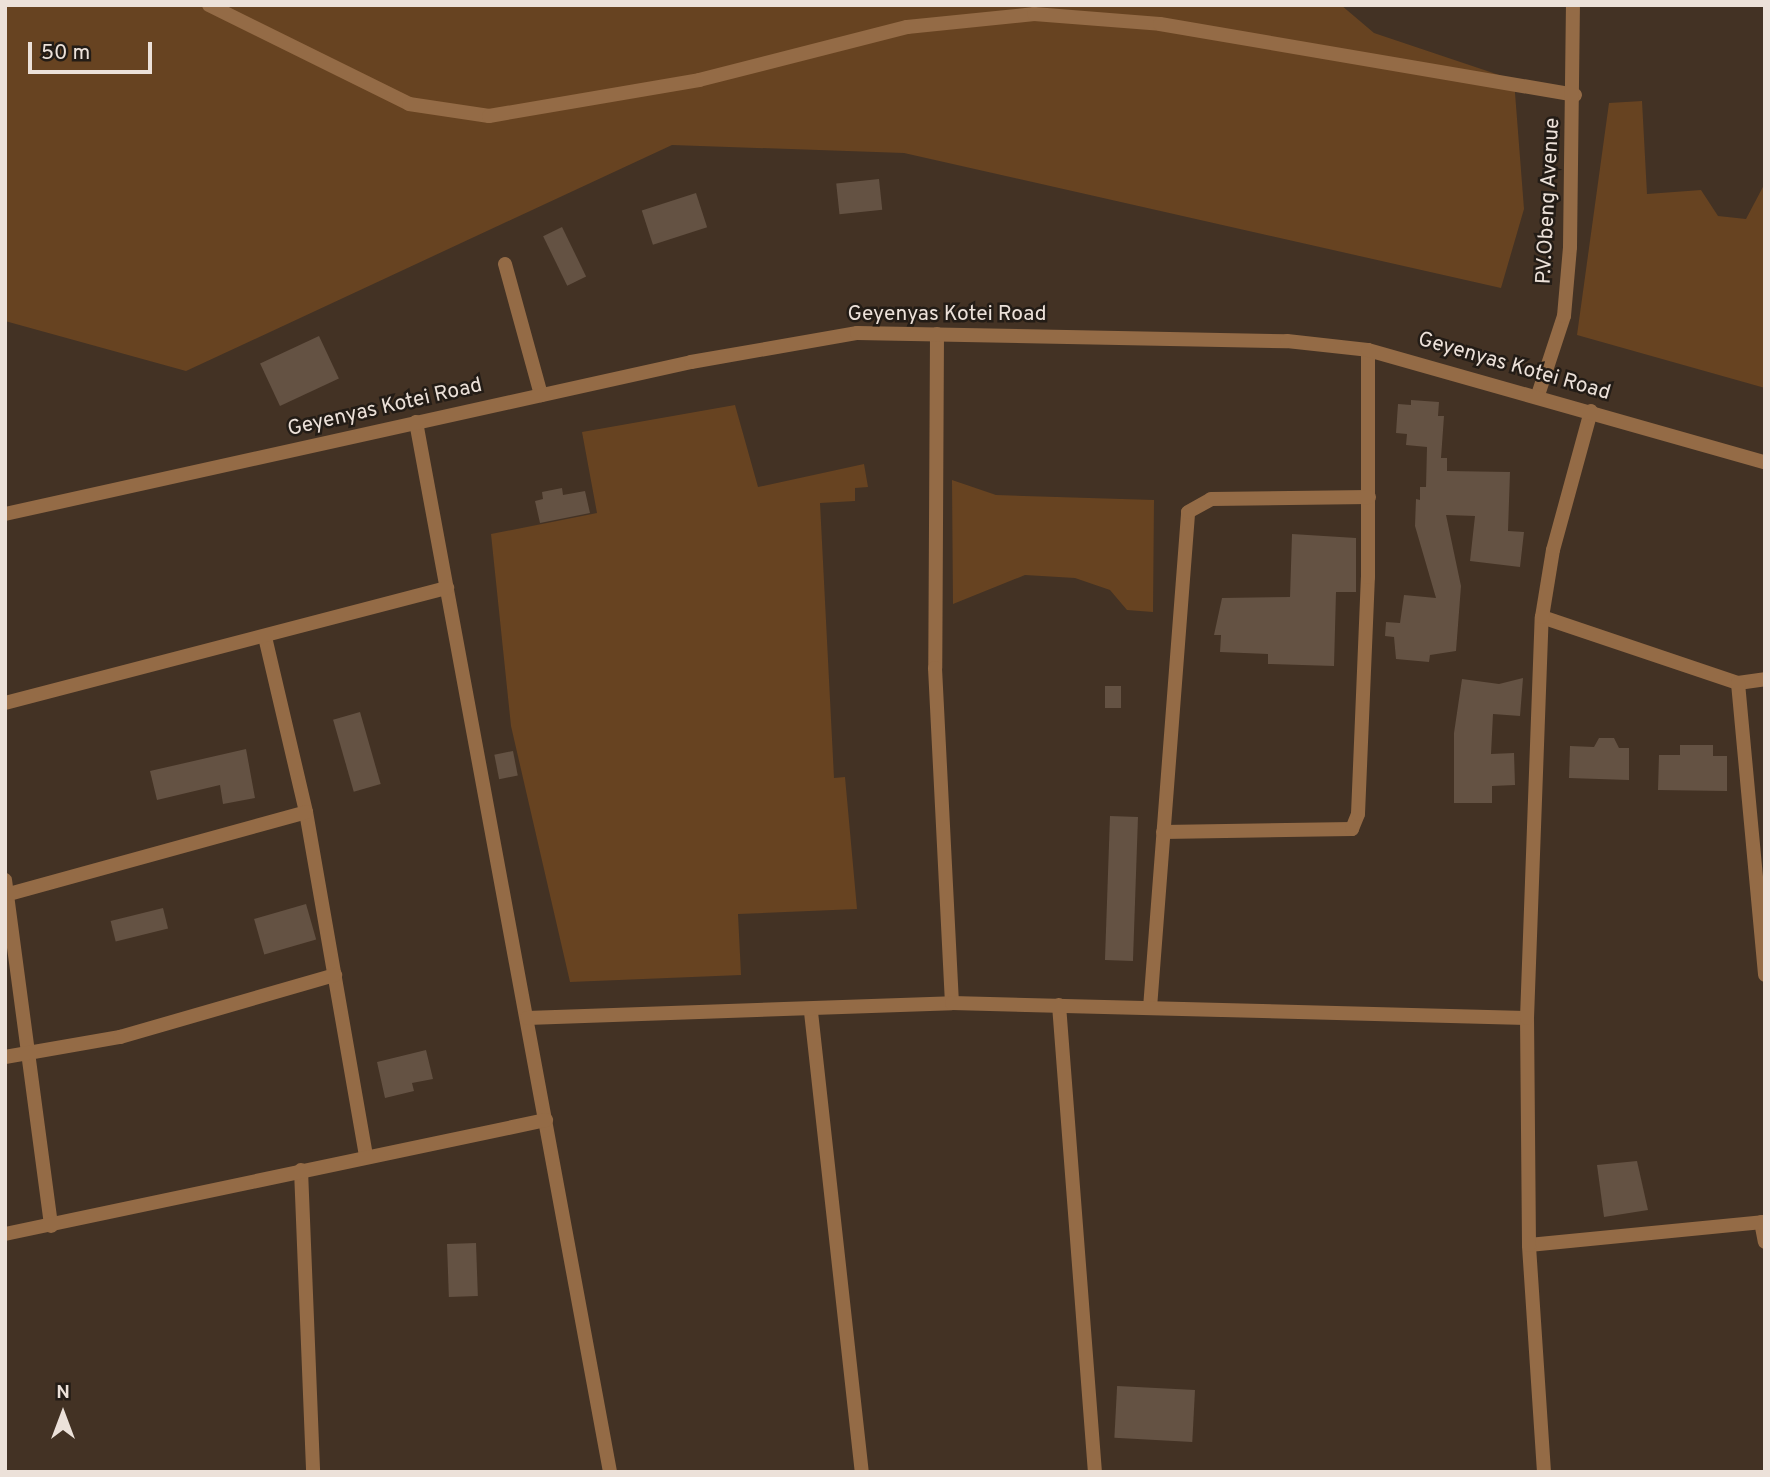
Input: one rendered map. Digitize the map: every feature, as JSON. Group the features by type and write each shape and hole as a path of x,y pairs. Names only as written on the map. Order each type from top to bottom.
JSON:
{"street":[{"path":"209,5 409,104 489,116 687,82 907,27 1034,15 1160,24 1575,95"},
{"name":"P.V.Obeng Avenue","path":"1538,394 1564,316 1575,95 1573,5"},
{"path":"505,264 541,395"},
{"name":"Geyenyas Kotei Road","path":"5,514 541,395 857,333 1287,341 1368,350 1538,394 1765,462"},
{"path":"937,334 935,667 952,1003"},
{"path":"1163,832 1352,829 1358,814 1369,497 1368,350"},
{"path":"1544,1472 1529,1245 1527,1018 1542,617 1553,550 1591,411"},
{"path":"416,422 486,820 527,1018 610,1472"},
{"path":"1150,1008 1188,512 1211,499 1232,497 1369,497"},
{"path":"5,703 447,588"},
{"path":"1542,617 1738,683 1765,679"},
{"path":"265,637 306,812 366,1155"},
{"path":"1738,683 1765,975"},
{"path":"51,1226 31,1054 7,887 306,812"},
{"path":"5,1057 120,1037 335,975"},
{"path":"527,1018 811,1012 952,1003 1527,1018"},
{"path":"1059,1005 1095,1472"},
{"path":"811,1012 862,1472"},
{"path":"5,1234 366,1155 546,1120"},
{"path":"301,1170 313,1472"},
{"path":"1529,1245 1763,1222 1765,1242"}],"shaded area":[{"path":"5,5 1341,5 1374,33 1514,80 1524,209 1501,288 904,153 672,145 186,371 5,321"},
{"path":"1642,101 1647,194 1701,190 1718,216 1746,219 1765,183 1765,388 1577,335 1609,103"},
{"path":"735,405 758,487 864,464 868,487 855,488 855,501 820,503 834,778 845,777 857,909 738,914 741,975 570,982 511,726 491,534 597,513 582,432"},
{"path":"952,480 996,495 1154,500 1153,612 1127,610 1110,590 1075,578 1025,575 953,604"}],"building":[{"path":"879,179 882,210 839,214 836,183"},
{"path":"696,193 707,227 653,245 642,211"},
{"path":"562,227 586,276 567,286 543,236"},
{"path":"319,336 339,379 280,406 260,363"},
{"path":"1411,400 1439,402 1438,416 1444,416 1441,458 1447,458 1447,471 1510,472 1508,531 1524,532 1520,567 1470,561 1475,516 1446,515 1461,586 1456,651 1430,655 1429,662 1396,659 1394,637 1385,636 1386,622 1400,623 1404,595 1436,598 1415,526 1416,499 1420,500 1420,487 1426,487 1427,447 1406,445 1407,434 1396,433 1398,404 1411,405"},
{"path":"562,488 563,495 585,491 590,513 540,523 535,501 543,499 542,492"},
{"path":"1292,534 1356,538 1356,592 1336,592 1334,666 1268,664 1268,654 1220,652 1221,635 1214,635 1222,598 1290,597"},
{"path":"1523,678 1520,716 1493,714 1491,754 1514,753 1515,785 1492,786 1492,803 1454,803 1454,733 1462,679 1499,684"},
{"path":"1105,686 1121,686 1121,708 1105,708"},
{"path":"360,712 381,784 354,792 333,720"},
{"path":"1599,738 1614,738 1619,748 1629,748 1629,780 1569,778 1570,746 1594,747"},
{"path":"1680,745 1713,745 1713,756 1727,756 1727,791 1658,790 1659,755 1680,755"},
{"path":"246,749 255,798 223,804 220,785 157,800 150,771"},
{"path":"513,751 518,776 499,779 494,755"},
{"path":"1110,816 1138,817 1133,961 1105,960"},
{"path":"306,904 316,940 264,954 254,919"},
{"path":"163,908 168,928 116,941 111,921"},
{"path":"426,1050 433,1079 412,1083 414,1091 385,1098 377,1062"},
{"path":"1637,1161 1648,1210 1604,1217 1597,1165"},
{"path":"476,1243 478,1296 449,1297 447,1244"},
{"path":"1117,1386 1195,1390 1192,1442 1114,1438"}]}
